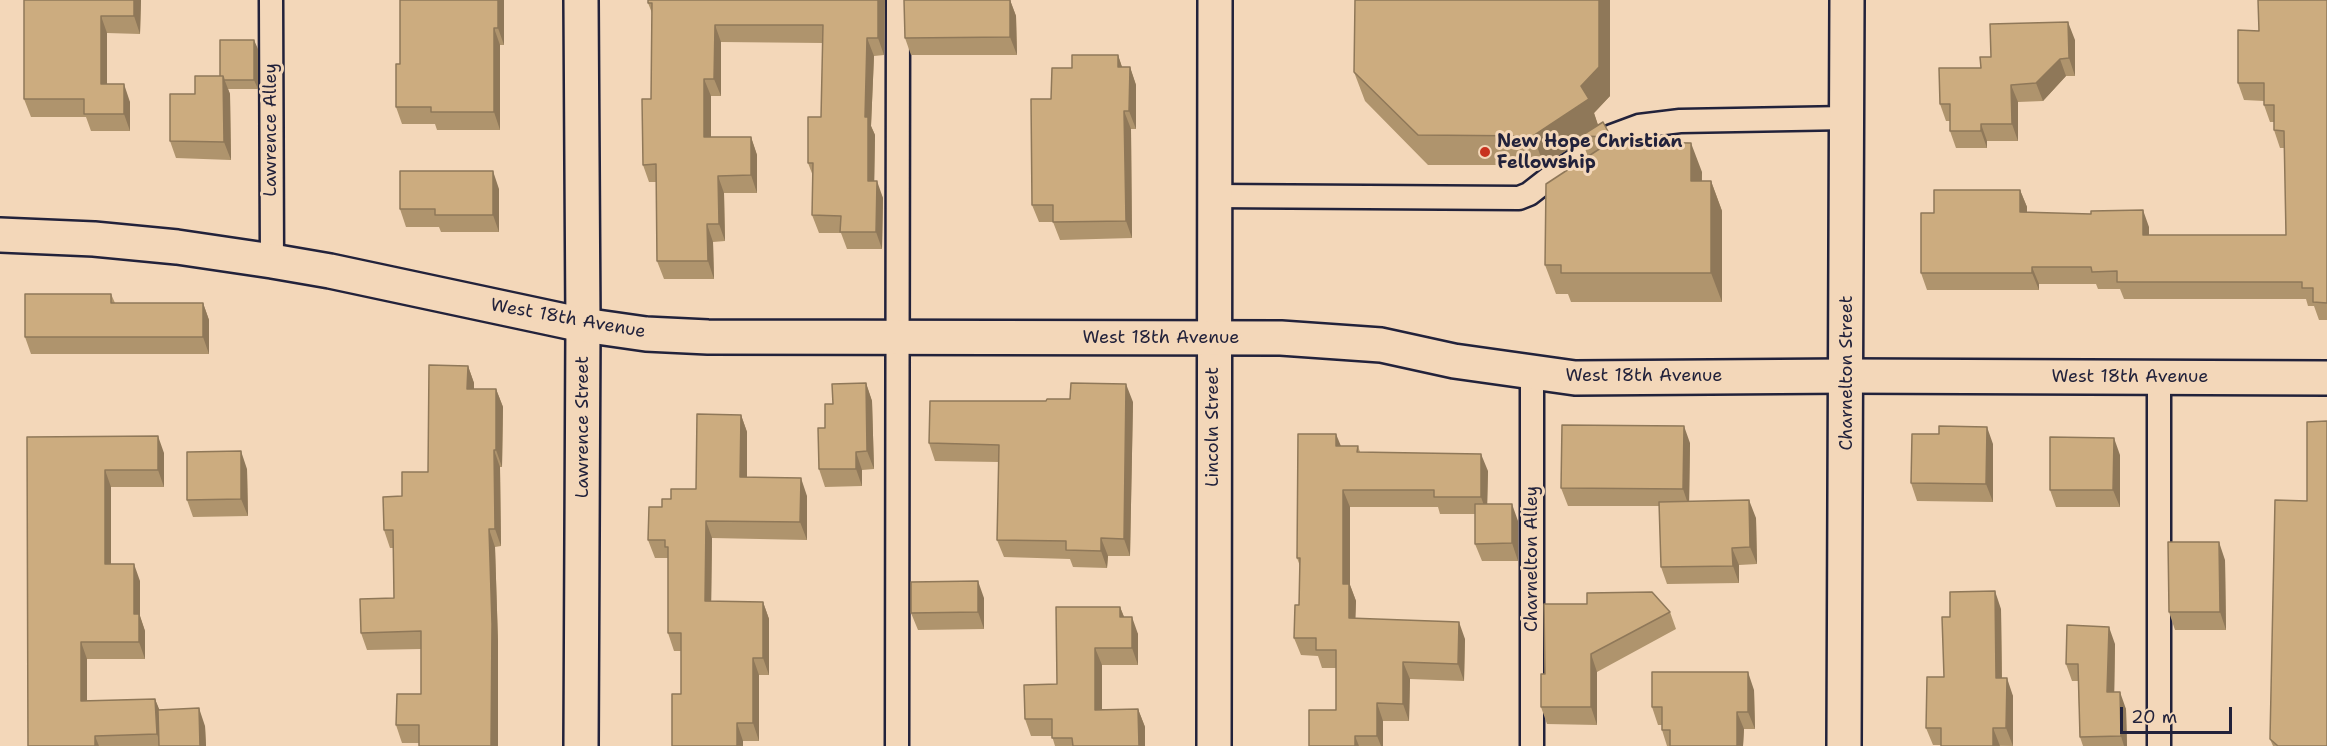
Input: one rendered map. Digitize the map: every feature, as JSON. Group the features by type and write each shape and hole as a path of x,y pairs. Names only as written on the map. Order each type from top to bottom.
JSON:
{"main road":[{"name":"Lawrence Street","path":"581,0 583,325 581,746"},
{"name":"Lincoln Street","path":"1214,746 1215,0"},
{"name":"Charnelton Street","path":"1844,746 1847,0"},
{"name":"West 18th Avenue","path":"0,235 94,238 177,247 330,271 583,325 646,333 708,337 1328,340 1381,345 1454,361 1575,378 1847,376 2327,378"}],"lane":[{"name":"Lawrence Alley","path":"271,0 272,261"},
{"path":"897,746 898,0"},
{"path":"1214,196 1519,198 1529,194 1561,169 1612,136 1639,126 1680,121 1847,118"},
{"name":"Charnelton Alley","path":"1532,373 1532,746"},
{"path":"2159,378 2159,746"}],"building":[{"path":"24,0 134,0 134,16 101,16 101,84 124,84 124,114 84,114 84,99 24,99"},
{"path":"400,0 498,0 498,28 494,28 494,112 431,112 431,107 396,107 396,64 400,64"},
{"path":"648,0 878,0 878,38 867,38 865,117 868,117 868,181 877,181 876,232 840,232 841,216 812,215 813,163 808,163 808,117 821,117 823,25 715,25 714,79 704,79 704,137 751,137 751,175 718,176 719,224 707,224 708,261 657,261 656,164 643,165 642,99 651,99 652,3 648,3"},
{"path":"904,0 1010,0 1010,37 905,38"},
{"path":"1355,0 1599,0 1599,67 1581,86 1589,99 1533,136 1418,135 1354,72"},
{"path":"2258,0 2327,0 2327,303 2313,302 2313,288 2302,288 2302,282 2117,282 2117,271 2092,272 2091,267 2032,267 2032,273 1921,273 1921,213 1934,213 1934,190 2020,190 2020,212 2091,214 2091,211 2143,210 2143,235 2286,235 2284,131 2274,130 2274,105 2264,105 2264,83 2238,83 2238,30 2259,31"},
{"path":"2068,22 2069,58 2060,59 2036,83 2011,85 2012,124 1981,124 1981,131 1950,131 1950,104 1940,104 1939,68 1981,68 1980,57 1991,57 1990,24"},
{"path":"220,40 254,40 254,80 224,80 223,76 220,76"},
{"path":"1072,55 1118,55 1118,67 1130,67 1129,111 1124,111 1126,221 1053,222 1053,205 1032,205 1031,99 1051,99 1052,68 1072,68"},
{"path":"195,76 223,76 224,142 170,141 170,94 195,94"},
{"path":"1603,122 1611,137 1581,136"},
{"path":"1610,142 1691,143 1691,181 1711,181 1711,273 1561,273 1561,265 1545,265 1546,184"},
{"path":"400,171 493,171 493,215 435,215 435,209 400,209"},
{"path":"25,294 111,294 111,303 203,303 203,337 25,337"},
{"path":"429,365 468,366 467,389 496,389 495,529 489,529 492,624 491,746 419,746 419,725 396,725 397,694 421,694 421,631 361,633 360,599 394,598 393,530 384,530 383,497 402,496 402,472 428,472"},
{"path":"866,383 867,451 856,452 856,469 819,469 818,428 825,428 825,404 833,404 832,384"},
{"path":"1071,383 1126,384 1124,539 1101,538 1101,551 1066,550 1066,541 997,540 999,445 929,443 930,401 1070,399"},
{"path":"697,414 741,415 740,477 801,478 800,522 706,521 705,601 763,602 763,658 753,658 753,723 737,723 737,746 672,746 672,694 681,694 681,633 668,633 668,547 665,547 665,540 648,540 649,507 662,507 662,499 671,499 671,489 696,489"},
{"path":"2327,421 2327,746 2278,746 2270,739 2275,500 2307,501 2307,422"},
{"path":"1562,425 1684,426 1683,489 1561,488"},
{"path":"1939,426 1987,427 1986,484 1911,483 1912,434 1939,434"},
{"path":"1298,434 1336,434 1336,446 1358,446 1357,452 1481,454 1481,497 1434,497 1434,490 1343,490 1343,584 1349,584 1349,618 1459,622 1458,664 1403,662 1403,704 1377,703 1377,736 1355,736 1355,746 1309,746 1309,710 1336,710 1336,650 1316,650 1316,638 1294,638 1295,605 1299,605 1300,558 1297,558"},
{"path":"158,436 158,470 105,470 105,564 134,564 134,614 139,614 139,642 81,642 81,701 155,699 157,734 95,736 95,746 28,746 27,437"},
{"path":"2050,437 2114,438 2113,490 2050,490"},
{"path":"241,451 241,499 187,500 187,452"},
{"path":"1749,500 1750,547 1732,548 1733,566 1661,567 1659,502"},
{"path":"1475,504 1512,504 1512,543 1475,544"},
{"path":"2168,542 2219,542 2220,612 2169,612"},
{"path":"978,581 978,612 911,613 911,582"},
{"path":"1995,591 1996,678 2007,678 2006,728 1993,728 1993,746 1941,746 1941,728 1926,728 1927,677 1944,677 1942,617 1950,617 1950,592"},
{"path":"1652,592 1670,612 1591,654 1591,707 1541,707 1541,674 1545,674 1544,604 1587,604 1587,593"},
{"path":"1056,607 1120,607 1120,617 1132,617 1132,648 1095,648 1095,710 1138,709 1139,746 1073,746 1072,738 1052,738 1052,719 1025,719 1024,685 1057,684"},
{"path":"2067,625 2109,627 2107,692 2120,692 2121,736 2080,737 2078,664 2066,664"},
{"path":"1652,672 1748,672 1748,712 1737,712 1737,746 1670,746 1670,730 1662,730 1662,707 1652,707"},
{"path":"199,708 200,746 159,746 158,710"}],"place":[{"name":"New Hope Christian Fellowship","path":"1485,152"}]}
